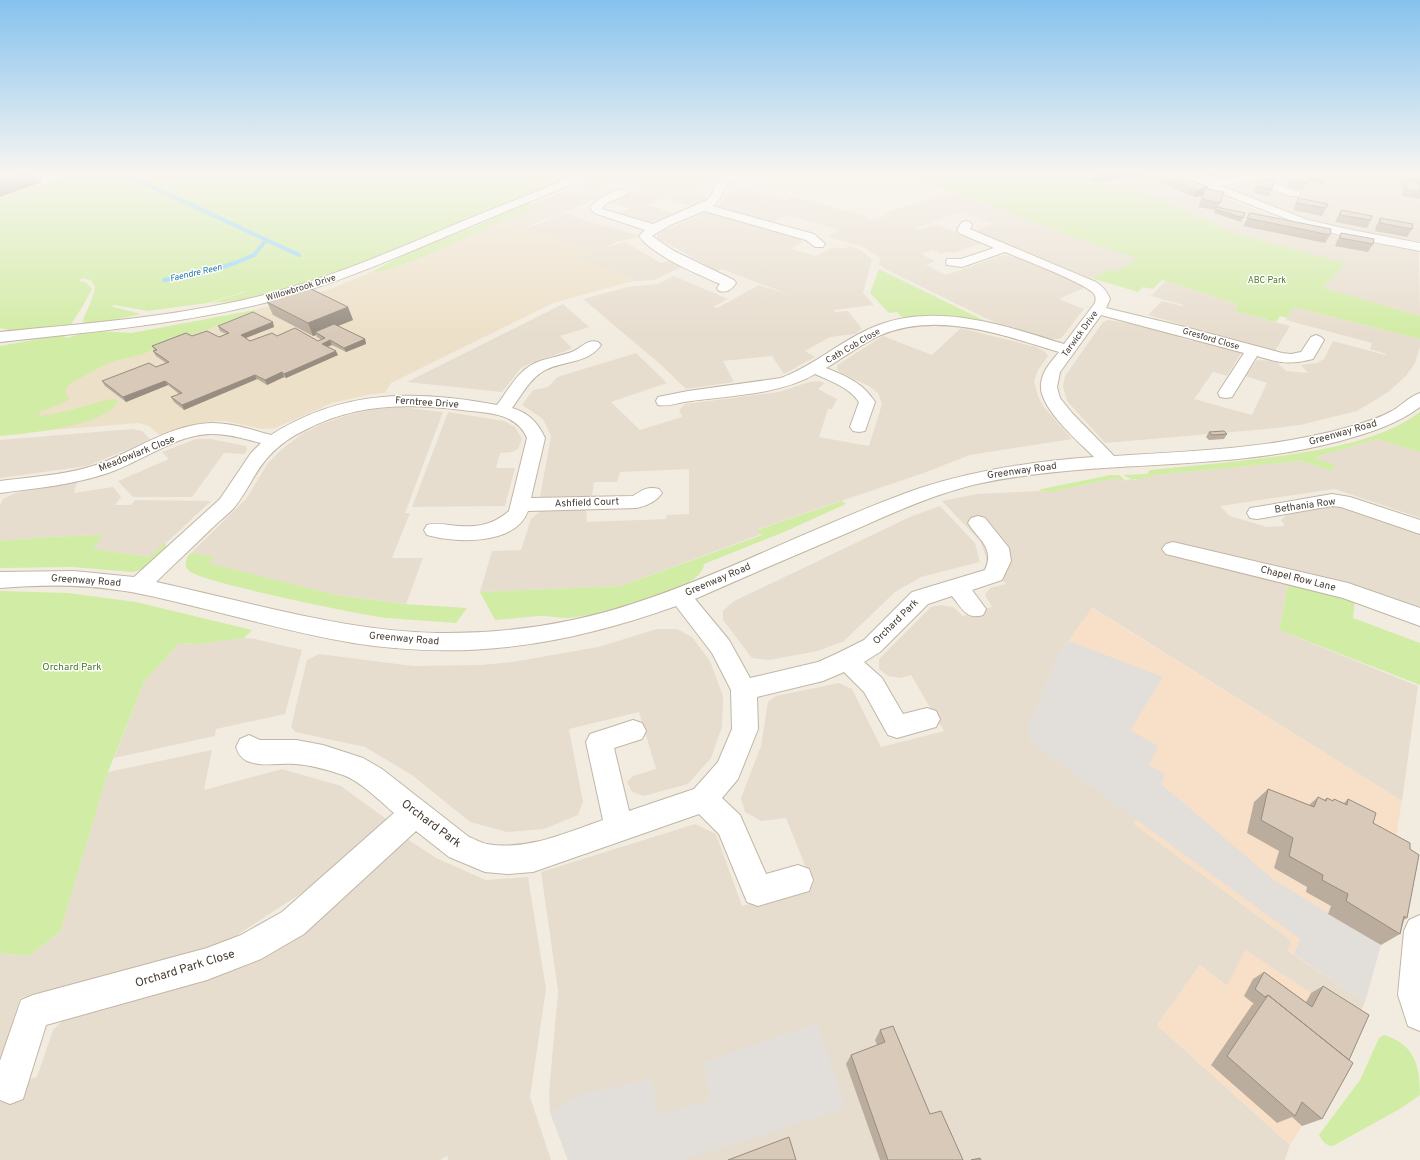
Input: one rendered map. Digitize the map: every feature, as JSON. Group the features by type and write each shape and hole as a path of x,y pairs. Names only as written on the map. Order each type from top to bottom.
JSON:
{"street":[{"name":"Willowbrook Drive","path":"0,337 120,324 196,313 244,304 322,282 458,227"},
{"path":"649,227 655,229"},
{"path":"659,227 646,236 647,240 712,277 729,283 724,288"},
{"path":"775,227 810,237 820,244"},
{"name":"Tarwick Drive","path":"965,227 963,230 1091,284 1101,293 1103,299 1098,310 1052,372 1049,380 1049,391 1058,408 1109,462"},
{"path":"1320,227 1420,247"},
{"path":"952,262 962,263 1005,248"},
{"name":"Gresford Close","path":"1098,310 1180,330 1281,358 1301,358 1307,356 1316,340"},
{"name":"Cath Cob Close","path":"664,401 688,396 772,385 801,376 874,332 886,327 918,321 972,324 1068,350"},
{"path":"502,410 530,372 587,352 593,345"},
{"path":"1226,393 1253,351"},
{"path":"814,368 858,389 864,396 868,402 859,427"},
{"name":"Greenway Road","path":"0,580 43,578 86,579 138,586 352,634 429,643 474,642 562,632 627,614 680,596 864,517 939,488 972,479 1047,467 1248,452 1300,445 1344,435 1384,421 1402,412 1420,398"},
{"name":"Ferntree Drive","path":"138,586 227,504 262,452 274,441 286,433 326,415 349,407 384,400 434,402 502,410 514,414 526,421 533,430 536,438 518,513 511,521 498,529 481,533 462,534 434,530"},
{"name":"Meadowlark Close","path":"0,487 84,474 101,469 190,433 205,429 223,430 274,441"},
{"name":"Ashfield Court","path":"521,505 637,502 652,493"},
{"name":"Bethania Row","path":"1257,513 1332,500 1343,501 1420,527"},
{"name":"Orchard Park","path":"744,690 823,671 847,660 872,646 920,598 994,575 1000,561 998,548 978,523"},
{"name":"Chapel Row Lane","path":"1173,549 1348,591 1420,617"},
{"path":"957,587 975,609"},
{"path":"680,596 721,646 744,690 744,729 728,770 704,799 730,825 758,891 798,880"},
{"path":"847,660 873,685 897,727 927,719"},
{"path":"619,829 598,742 633,731"},
{"name":"Orchard Park","path":"249,747 254,752 296,752 323,757 352,766 372,778 414,813 459,847 485,858 507,860 533,858 704,799"},
{"name":"Orchard Park Close","path":"10,1086 33,1012 207,964 250,948 293,923 414,813"},
{"path":"1420,931 1415,995 1420,1014"}],"shaded area":[{"path":"477,227 520,227 593,252 579,259 637,280 553,303 391,383 385,393 367,395 332,403 275,428 262,429 226,421 215,421 182,427 161,436 149,426 139,423 0,434 62,357 295,300 333,288"},
{"path":"520,227 613,227 637,235 637,237 616,242 604,248 625,242 661,263 670,260 681,267 655,280 638,281 578,259 592,252"},
{"path":"671,227 759,227 801,239 803,242 791,249 816,256 834,247 844,249 850,246 859,249 872,259 863,293 874,305 834,310 835,312 848,311 862,329 855,334 830,337 805,351 815,357 784,374 772,356 723,361 734,382 686,389 660,364 583,299 628,287 657,284 674,276 728,299 713,307 717,308 759,285 788,294 722,269 717,271 657,238 657,235"},
{"path":"829,227 919,227 916,228 918,230 929,227 942,227 983,243 953,253 946,251 942,254 932,250 921,254 935,261 926,265 946,275 1003,255 1014,257 1079,284 1084,288 1059,299 1084,309 1059,339 1050,339 1004,327 883,268 884,267 879,265 880,258 864,247 828,237 839,230"},
{"path":"985,227 1047,227 1139,259 1117,271 1111,269 1091,278 986,236 979,232 979,229"},
{"path":"1221,227 1304,227 1359,241 1419,252 1420,316 1322,288 1344,263 1232,232"},
{"path":"1338,227 1420,227 1420,241 1371,234"},
{"path":"1165,281 1238,304 1234,311 1290,326 1275,351 1148,315 1162,301 1183,305 1151,296"},
{"path":"563,304 589,327 560,336 572,348 521,368 502,392 407,382"},
{"path":"1294,307 1420,339 1420,347 1415,363 1406,376 1387,393 1357,411 1300,425 1267,429 1105,443 1067,401 1063,386 1065,376 1103,322 1108,320 1134,324 1181,336 1180,338 1199,341 1241,353 1227,376 1213,372 1194,399 1252,415 1267,383 1245,376 1257,360 1276,361 1286,371 1308,373 1301,365 1317,363 1324,359 1333,341 1385,355 1386,354 1370,349 1372,343 1286,320"},
{"path":"961,328 1036,347 1044,351 1048,356 1038,370 1034,381 1038,396 1043,406 1072,439 970,455 921,474 758,529 762,534 621,586 480,592 492,551 521,550 531,519 541,511 586,509 587,522 666,519 667,515 689,514 689,469 620,472 617,482 594,482 592,496 540,497 551,436 543,419 522,405 533,390 548,387 557,377 636,353 667,383 611,402 640,430 682,417 679,410 685,404 779,392 809,382 819,381 825,383 818,389 837,399 832,409 828,409 819,437 869,446 882,404 878,393 869,386 841,373 837,369 837,365 883,336 932,355"},
{"path":"400,407 443,412 405,513 410,513 392,558 423,558 406,604 336,595 207,563 214,557 191,553 246,499 268,463 282,449 302,434 319,425 345,416 375,409"},
{"path":"448,412 504,421 515,427 522,439 518,449 512,452 500,453 496,468 515,468 505,506 412,507"},
{"path":"132,429 142,431 151,440 87,466 0,478 0,440"},
{"path":"196,439 211,439 246,446 247,449 245,454 224,453 192,497 133,497 118,481 169,459 162,452"},
{"path":"1377,439 1420,452 1420,518 1335,489 1220,506 1230,516 1267,527 1285,526 1281,520 1286,515 1331,506 1350,506 1420,531 1420,614 1289,581 1279,630 1418,686 1402,801 1093,608 1060,652 1137,820 1134,824 1292,941 1288,951 1365,1002 1356,1022 1227,986 1200,965 1157,1025 1290,1145 1285,1160 568,1160 550,1112 549,1093 558,991 541,872 695,824 716,834 742,906 813,885 786,818 761,821 745,812 741,798 761,746 768,702 776,696 839,683 852,689 881,747 944,731 911,675 901,678 888,676 879,669 879,659 931,607 941,605 953,607 963,616 992,607 985,595 990,588 1006,584 987,561 981,542 942,501 977,494 1039,491 1051,492 1117,478 1122,481 1134,480 1155,475 1301,461 1332,471 1316,459 1319,456"},
{"path":"77,482 74,493 113,487 121,497 115,505 131,505 135,500 211,501 151,557 92,549 103,535 46,537 0,541 0,505 3,499 18,492"},
{"path":"940,506 975,543 980,562 921,577 895,592 844,641 818,651 769,660 752,658 723,620 723,611 734,601 912,516"},
{"path":"1092,608 1402,801 1392,862 1385,928 1365,1002 1288,951 1292,941 1134,824 1136,819 1030,742 1028,725 1060,652"},
{"path":"657,629 677,629 692,637 710,661 723,696 722,727 711,758 688,784 644,796 632,792 627,782 633,776 656,769 639,712 569,729 583,802 578,815 544,829 507,832 470,822 412,775 365,747 295,732 291,727 307,660 319,654 413,666 481,665 512,662 598,647"},
{"path":"244,638 255,639 302,650 285,714 216,729 215,736 114,758 144,682 179,643 197,644"},
{"path":"1069,641 1163,677 1130,730 1158,746 1149,765 1165,774 1161,784 1274,880 1381,945 1365,1002 1294,954 1300,939 1030,742 1028,725 1060,652"},
{"path":"212,750 204,790 282,769 341,786 389,821 314,885 228,941 111,976 20,998 0,1060 0,953 29,956 60,932 108,772"},
{"path":"398,833 436,858 486,880 528,877 546,989 530,1097 551,1160 448,1160 447,1156 440,1160 0,1160 0,1089 37,1077 53,1030 75,1009 244,960"},
{"path":"1245,950 1356,1022 1302,1126 1290,1145 1157,1025 1200,965 1227,986"},
{"path":"817,1023 846,1108 683,1160 568,1160 550,1112 584,1093 652,1079 658,1116 711,1099 703,1063"}],"green space":[{"path":"0,227 448,227 341,271 293,288 241,301 210,303 246,291 207,303 148,311 115,305 110,306 141,314 84,325 85,321 82,322 92,300 95,287 92,281 82,278 79,281 86,282 92,289 70,326 26,331 0,328"},
{"path":"473,227 488,227 408,263 380,271 373,271 411,251"},
{"name":"ABC Park","path":"1047,227 1221,227 1232,232 1345,263 1323,288 1420,316 1420,339 1294,307 1287,318 1280,316 1276,322 1234,311 1238,304 1162,280 1153,289 1143,287 1138,292 1091,278 1111,269 1117,271 1138,259"},
{"path":"879,269 985,321 939,315 902,317 897,312 889,313 870,293"},
{"path":"254,310 256,312 244,319 223,323 203,331 181,337 143,354 110,362 69,384 65,390 69,399 61,404 39,412 40,416 49,415 111,399 118,400 112,409 100,416 65,427 46,431 0,436 0,346 61,335 67,338 87,332 98,331 132,333"},
{"path":"1420,412 1420,452 1377,439 1319,456 1316,459 1334,465 1332,471 1301,461 1155,475 1139,479 1131,479 1124,475 1147,474 1150,470 1264,458 1334,447 1371,437 1404,422"},
{"path":"1111,475 1119,475 1125,480 1122,481 1117,478 1051,492 1039,491 1041,489"},
{"path":"842,501 846,504 784,532 704,564 699,575 686,584 667,593 622,608 568,618 541,616 495,620 480,592 621,586 762,535 757,530"},
{"path":"103,535 93,549 150,557 165,543 167,549 147,568 133,572 72,567 0,568 0,541 46,537"},
{"path":"191,553 215,557 208,563 336,595 404,604 467,608 456,623 387,618 347,611 283,598 221,583 200,576 187,569 187,559"},
{"path":"1289,581 1355,599 1353,618 1420,643 1420,685 1279,630"},
{"name":"Orchard Park","path":"0,591 68,593 136,602 252,630 244,638 197,644 179,643 144,682 108,772 60,932 29,956 0,953"},
{"path":"1384,1035 1394,1039 1409,1050 1417,1065 1420,1095 1403,1107 1333,1146 1326,1144 1319,1135 1360,1080 1379,1038"}],"building":[{"path":"1292,227 1322,227 1331,229 1330,235"},
{"path":"1341,233 1374,239 1373,244 1340,238"},
{"path":"307,287 348,307 308,323 267,302"},
{"path":"253,312 273,322 241,335 250,341 272,333 277,336 295,328 318,341 325,338 315,332 334,324 365,339 344,348 330,340 322,344 336,351 284,374 282,372 265,380 255,375 182,405 171,397 182,393 165,381 123,397 102,381 149,363 156,367 169,362 153,351 157,350 152,346 186,333 192,336 207,331 219,337 229,333 218,326"},
{"path":"1224,431 1227,434 1212,435 1209,432"},
{"path":"1268,789 1314,807 1318,797 1326,801 1327,798 1333,801 1334,799 1347,805 1348,799 1376,813 1373,823 1410,843 1410,849 1419,855 1407,918 1404,916 1400,934 1346,901 1348,894 1322,880 1323,875 1289,856 1293,838 1261,820"},
{"path":"1264,972 1312,1007 1323,986 1369,1015 1349,1060 1268,995 1265,997 1255,989"},
{"path":"1268,995 1353,1063 1322,1119 1302,1102 1295,1116 1227,1056"},
{"path":"893,1026 930,1114 941,1111 963,1160 888,1160 851,1055 885,1042 880,1030"},
{"path":"789,1137 796,1160 728,1160"}],"waterway":[{"name":"Faendre Reen","path":"239,227 299,255"},
{"name":"Faendre Reen","path":"164,280 203,273 235,263 254,255 266,240"}]}
